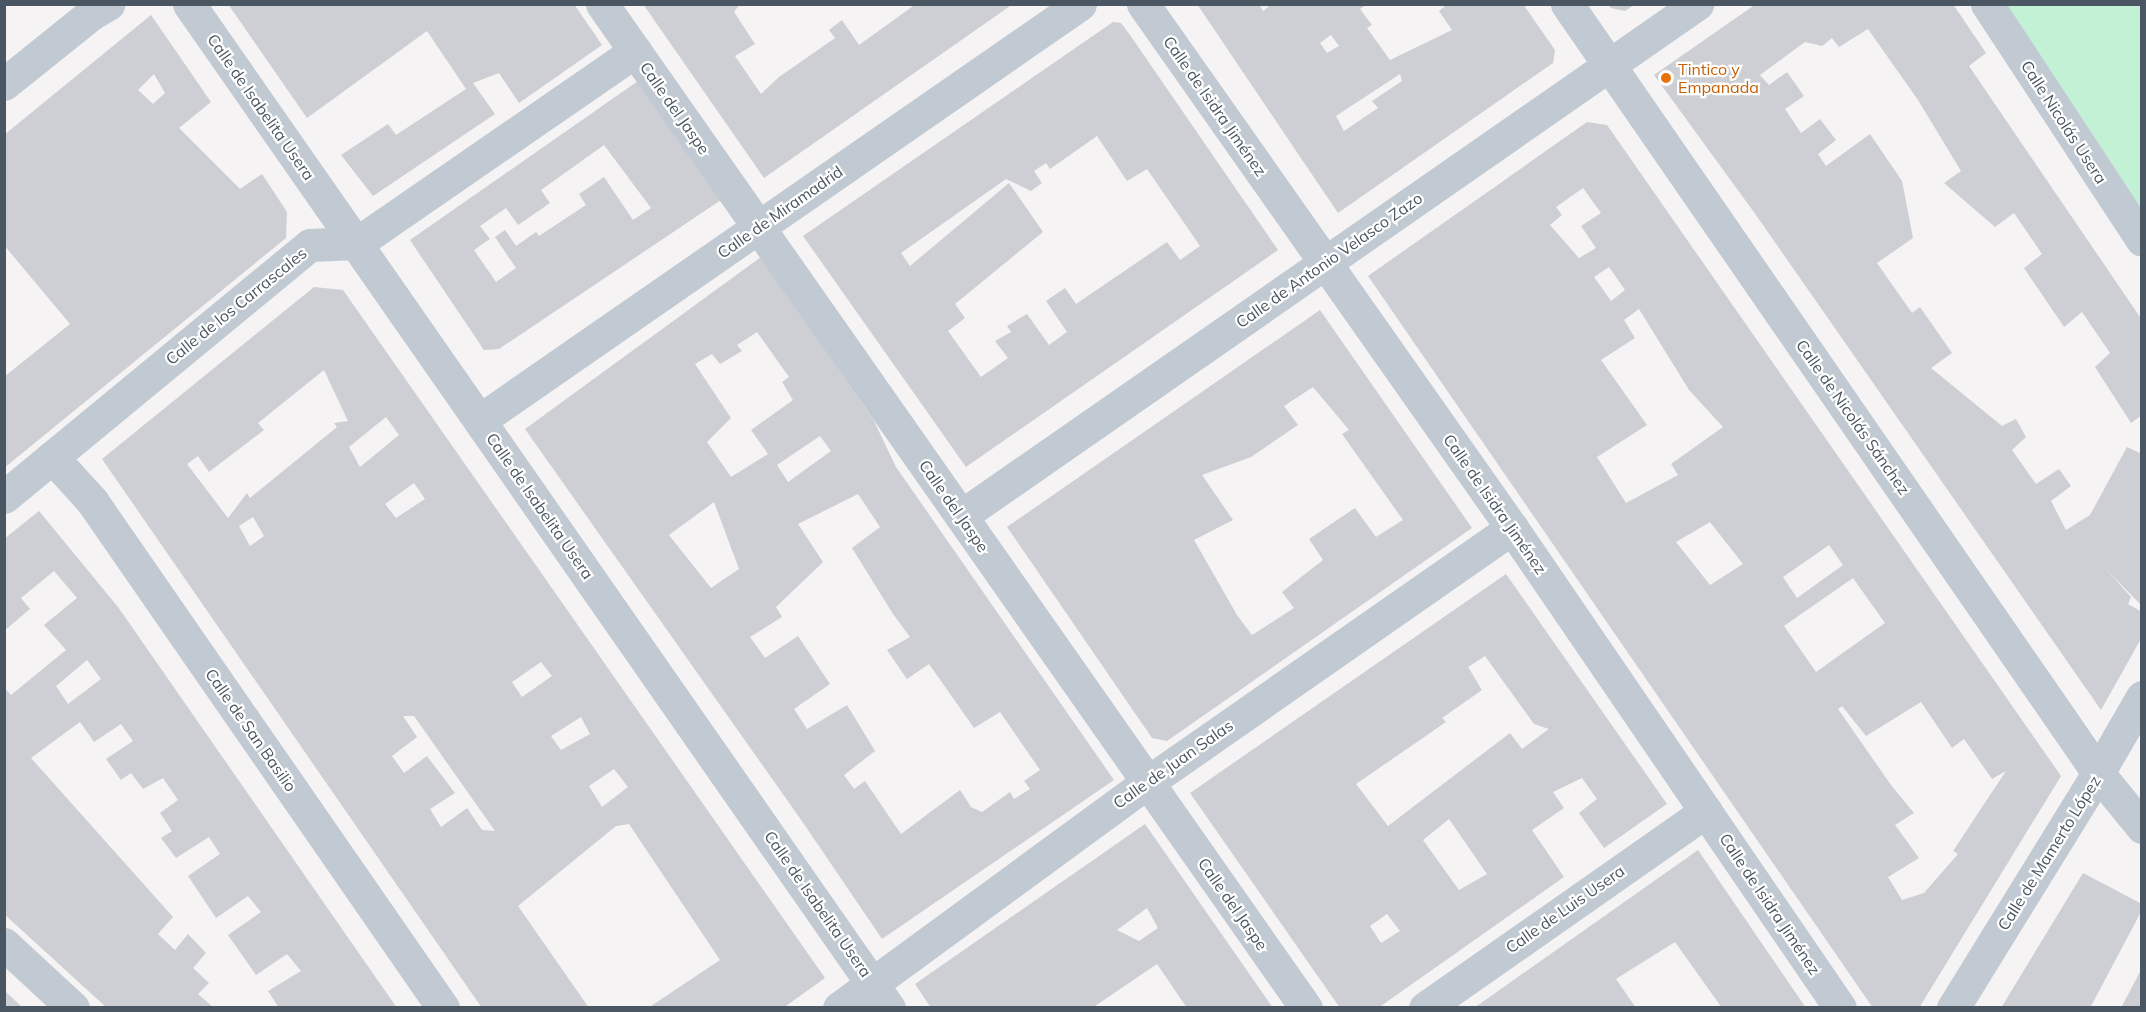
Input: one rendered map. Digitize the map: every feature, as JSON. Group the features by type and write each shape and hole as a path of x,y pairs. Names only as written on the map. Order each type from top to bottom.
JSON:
{"street":[{"name":"Calle de Isabelita Usera","path":"189,4 881,995"},
{"name":"Calle del Jaspe","path":"602,4 1306,1008"},
{"name":"Calle de Miramadrid","path":"480,420 1080,4"},
{"name":"Calle de Isidra Jiménez","path":"1143,4 1512,528 1840,1008"},
{"name":"Calle de Nicolás Sánchez","path":"1567,4 2098,773 2142,827"},
{"name":"Calle de Antonio Velasco Zazo","path":"961,516 1697,4"},
{"name":"Calle Nicolás Usera","path":"1987,4 2142,240"},
{"path":"4,84 93,8"},
{"path":"357,243 635,51"},
{"name":"Calle de los Carrascales","path":"4,496 309,245 357,243"},
{"name":"Calle de San Basilio","path":"52,457 92,501 443,1008"},
{"name":"Calle de Juan Salas","path":"839,1008 881,995 1148,782 1512,528"},
{"name":"Calle de Mamerto López","path":"1953,1008 2098,773 2142,697"},
{"name":"Calle de Luis Usera","path":"1425,1008 1706,811"},
{"path":"4,944 73,1008"}],"green space":[{"path":"2007,5 2141,5 2141,226"}],"building":[{"path":"228,4 574,4 602,45 519,103 499,73 473,83 495,114 373,196 341,155 388,124 396,135 466,89 427,31 307,118"},
{"path":"643,4 740,4 734,12 755,44 735,56 761,94 779,77 835,38 829,30 842,20 859,45 916,4 1013,4 764,178"},
{"path":"1197,4 1259,4 1263,11 1272,4 1367,4 1360,9 1372,25 1367,28 1390,60 1452,30 1439,11 1448,4 1523,4 1555,50 1553,63 1338,213","holes":["1331,35 1339,46 1327,53 1320,43","1400,74 1402,81 1372,101 1378,108 1344,131 1336,116"]},
{"path":"1756,4 1953,4 1986,53 1969,66 2142,320 2142,415 2131,423 2095,367 2110,353 2082,312 2064,327 2024,268 2042,254 2014,213 1995,227 1944,183 1961,171 1918,100 1868,29 1839,47 1832,38 1822,46 1805,42 1760,75 1769,85 1787,72 1804,96 1785,109 1801,133 1820,119 1836,140 1818,154 1826,166 1870,134 1902,181 1913,238 1877,263 1912,313 1920,307 1952,353 1931,368 2002,426 2016,419 2026,437 2012,450 2036,484 2059,469 2071,486 2051,501 2066,530 2090,515 2127,447 2142,454 2142,606 2105,568 2131,597 2128,604 2142,612 2142,637 2101,710 1756,215 1654,75"},
{"path":"1608,5 1634,5 1625,11 1611,8"},
{"path":"151,15 211,102 179,128 240,189 262,174 287,212 286,238 4,468 4,377 70,324 4,245 4,135","holes":["154,74 165,93 153,104 138,90"]},
{"path":"1113,22 1121,23 1130,35 1278,250 966,467 803,236","holes":["1097,136 1127,181 1147,169 1200,246 1180,260 1167,242 1076,304 1065,288 1046,301 1067,332 1049,345 1027,314 1007,326 1011,332 995,341 1008,358 981,377 948,331 965,318 955,304 1043,232 1009,183 910,266 901,253 1006,179 1031,191 1042,183 1034,171 1046,163 1050,169"]},
{"path":"638,81 724,198 499,349 484,350 410,240","holes":["604,145 651,208 633,220 604,177 579,194 586,205 539,236 536,232 516,246 505,230 495,237 516,268 496,282 474,250 490,239 480,226 506,208 518,225 550,203 541,190"]},
{"path":"1587,122 1607,125 2061,776 1919,1008 1873,1008 1368,276","holes":["1583,188 1601,213 1581,226 1596,248 1579,258 1550,225 1562,215 1556,207","1609,267 1625,290 1611,301 1594,277","1639,309 1689,390 1723,427 1671,464 1678,475 1626,503 1597,457 1647,425 1601,360 1635,338 1624,320","1710,522 1743,564 1710,585 1676,542","1829,545 1843,565 1797,598 1783,577","1853,578 1885,623 1816,672 1784,626","1921,702 1952,748 1964,739 1992,779 2006,771 1953,851 1958,854 1924,893 1902,900 1888,877 1919,858 1895,825 1914,813 1891,785 1838,709 1842,706 1866,736"]},
{"path":"761,257 874,421 896,467 1114,780 882,939 804,824 525,429","holes":["757,332 789,377 782,382 793,400 751,430 768,454 731,477 707,442 731,418 695,364 712,354 720,364 742,351 737,345","820,436 831,451 788,482 777,465","858,494 880,527 852,548 910,637 887,650 907,679 929,664 974,728 1000,712 1040,770 1024,781 1030,789 1014,799 1010,792 982,812 971,807 960,790 901,834 865,781 854,789 844,775 875,751 847,705 807,729 794,709 830,684 798,636 765,658 750,637 782,617 776,607 823,562 798,524","714,502 739,569 711,588 669,535"]},
{"path":"314,287 343,290 825,978 783,1008 648,1008 720,960 629,824 616,826 518,906 589,1008 482,1008 102,459","holes":["324,370 348,421 334,423 337,427 250,498 247,493 228,518 187,464 198,456 209,472 264,430 258,423","386,417 399,435 360,467 349,447","414,483 425,499 396,518 385,504","253,517 264,536 250,546 239,526","541,662 552,676 522,697 512,682","403,716 414,716 495,831 482,830 467,808 441,827 430,809 455,793 427,756 404,773 392,756 417,737","581,717 590,734 561,750 551,736","614,769 628,787 602,807 589,786"]},
{"path":"1320,310 1472,528 1167,741 1152,738 1007,527","holes":["1313,387 1349,430 1342,434 1403,520 1376,537 1355,508 1309,539 1323,560 1282,592 1294,608 1252,635 1237,615 1194,540 1233,520 1202,475 1251,457 1298,425 1284,406"]},
{"path":"39,511 118,607 397,1008 279,1008 268,991 301,971 287,954 256,975 228,935 261,912 248,896 216,918 188,876 220,854 209,837 176,858 161,838 172,831 160,813 178,800 163,778 143,789 131,773 121,780 106,759 133,741 121,724 94,742 80,722 31,758 173,917 158,934 175,950 188,934 206,953 193,968 209,983 198,994 214,1008 107,1008 4,914 4,687 11,695 66,650 44,625 77,598 54,571 21,598 30,609 4,631 4,539","holes":["87,660 101,679 68,704 56,686"]},
{"path":"1506,574 1667,804 1604,848 1579,813 1597,799 1582,778 1553,792 1564,808 1532,830 1564,877 1378,1008 1340,1008 1190,793","holes":["1485,656 1534,724 1549,729 1522,749 1510,733 1388,826 1356,784 1446,722 1442,718 1482,690 1468,667","1449,819 1487,874 1459,890 1423,840","1387,914 1400,931 1381,943 1370,926"]},
{"path":"1145,824 1273,1008 1187,1008 1157,964 1092,1008 931,1008 915,984","holes":["1147,908 1158,928 1139,941 1117,930"]},
{"path":"1698,850 1806,1008 1722,1008 1675,942 1616,979 1636,1008 1474,1008"},
{"path":"2083,873 2142,904 2142,910 2090,1008 2001,1008"},
{"path":"2142,968 2142,1008 2121,1008"},
{"path":"4,990 23,1008 4,1008"}],"place":[{"name":"Tintico y Empanada","path":"1666,78"}]}
